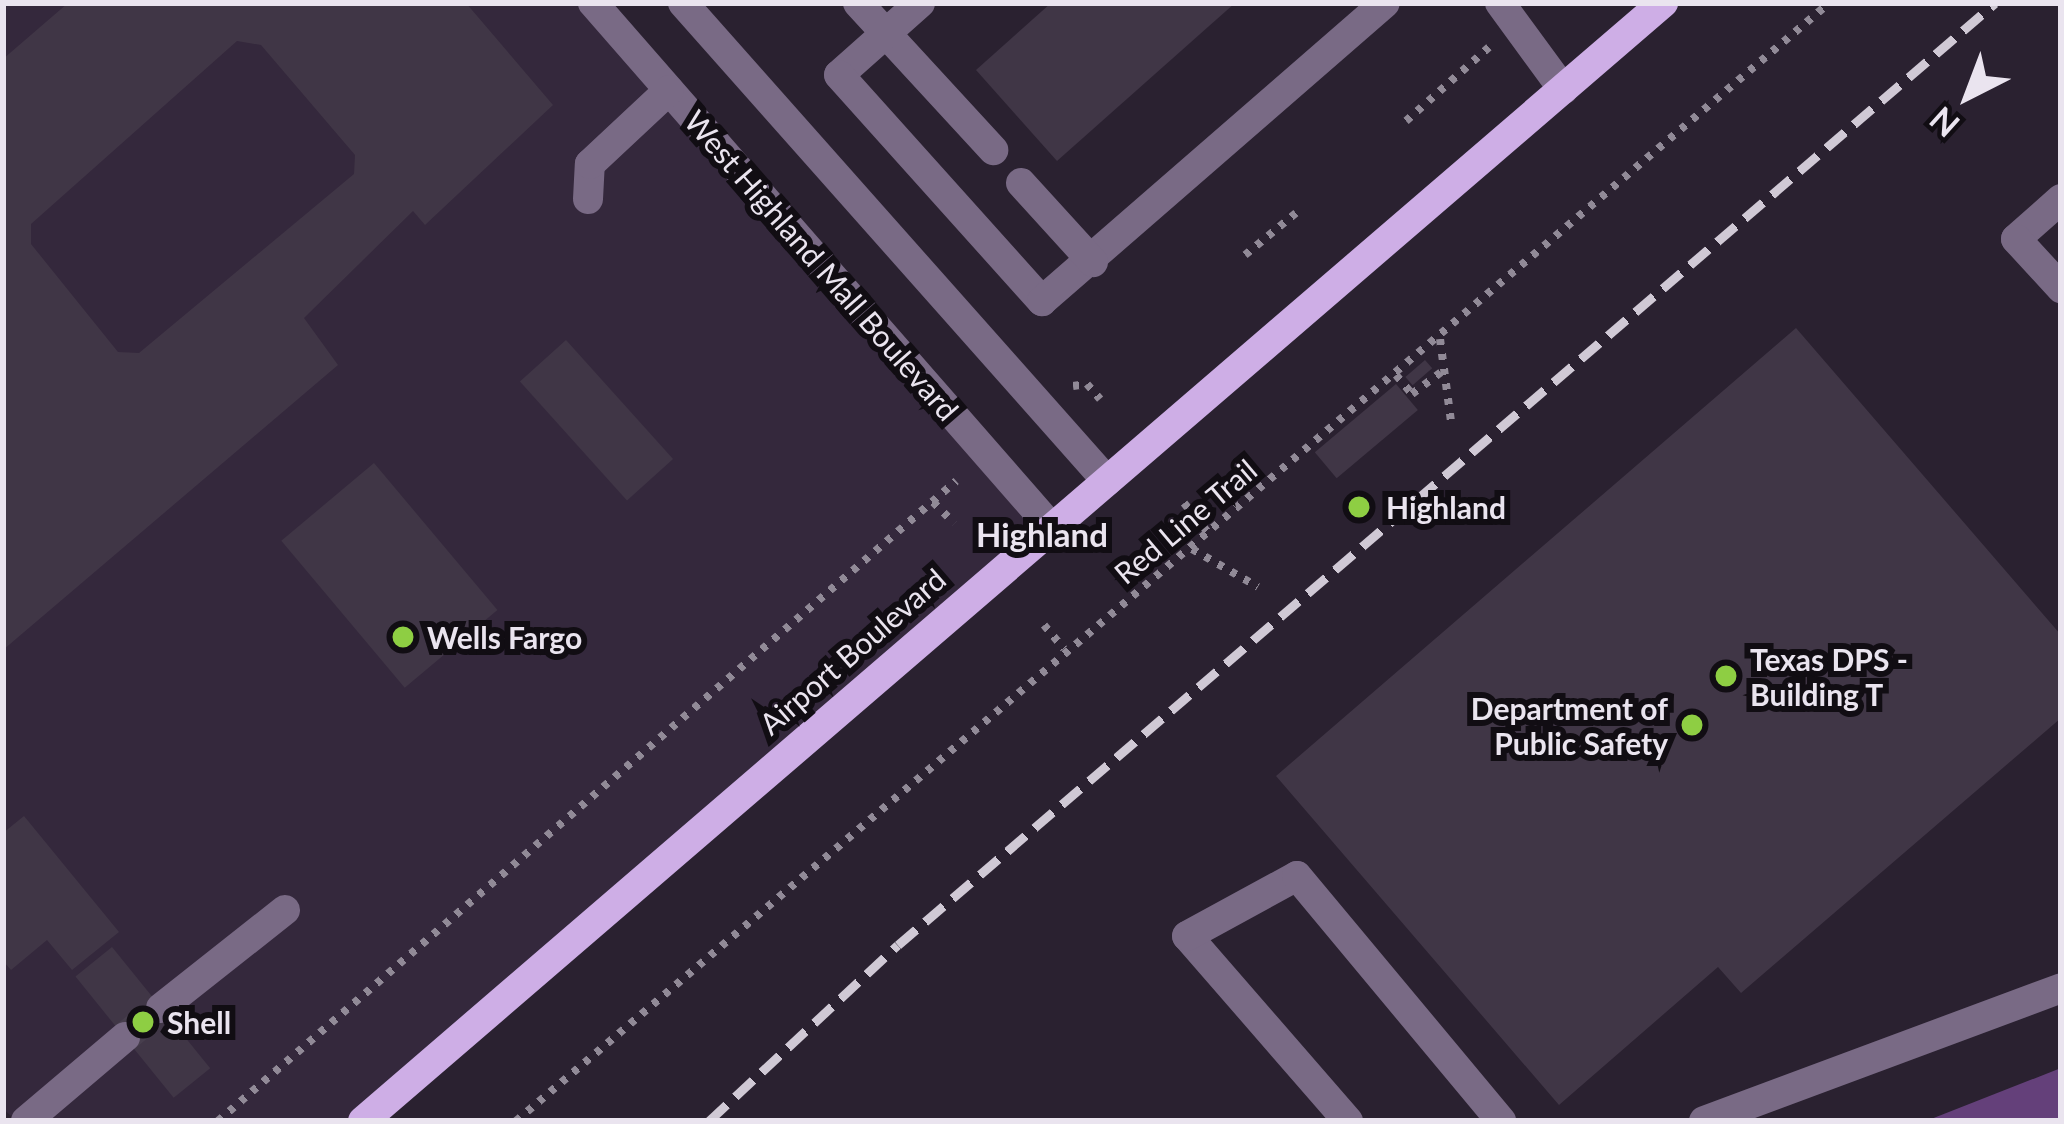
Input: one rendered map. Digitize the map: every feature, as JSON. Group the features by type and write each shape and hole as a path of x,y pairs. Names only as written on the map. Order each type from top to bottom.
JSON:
{"main road":[{"name":"Airport Boulevard","path":"363,1121 1663,3"}],"street":[{"name":"West Highland Mall Boulevard","path":"593,3 1051,527"},
{"path":"683,3 1107,481"},
{"path":"858,3 992,150"},
{"path":"920,3 838,75 1042,301 1093,262 1385,3"},
{"path":"1500,3 1563,89"},
{"path":"588,199 590,164 669,89"},
{"path":"1022,183 1093,262"},
{"path":"2061,199 2016,239 2061,288"},
{"path":"1348,1121 1187,936 1297,876 1502,1121"},
{"path":"161,1008 285,910"},
{"path":"1705,1121 2061,988"},
{"path":"3,1109 21,1121 125,1037"}],"path":[{"name":"Red Line Trail","path":"516,1121 1064,649 1192,549 1828,3"},
{"path":"1406,121 1487,48"},
{"path":"1245,255 1296,213"},
{"path":"1439,338 1450,421"},
{"path":"1396,375 1412,394 1442,371"},
{"path":"1087,384 1100,399"},
{"path":"218,1121 956,481"},
{"path":"933,502 954,523"},
{"path":"1184,503 1209,534"},
{"path":"1192,549 1258,586"},
{"path":"1044,625 1064,649"}],"shaded area":[{"path":"3,3 593,3 1051,527 363,1121 17,1121 3,1109"},
{"path":"2061,1068 2061,1121 1926,1121"}],"building":[{"path":"68,3 466,3 553,105 425,225 413,211 304,318 338,365 3,650 3,59","holes":["237,41 261,45 355,155 354,174 139,353 118,352 31,244 31,224"]},
{"path":"1051,3 1235,3 1057,161 976,70"},
{"name":"Texas DPS - Building T","path":"1796,328 2061,635 2061,718 1741,993 1718,967 1559,1105 1276,776"},
{"path":"566,340 673,459 627,500 520,381"},
{"path":"1425,360 1432,368 1413,385 1405,377"},
{"path":"1396,384 1418,410 1337,478 1315,452"},
{"path":"374,463 497,610 405,688 281,541"},
{"path":"24,816 119,932 72,970 47,940 11,970 3,961 3,833"},
{"name":"Shell","path":"112,947 210,1068 174,1098 75,977"}],"tunnel":[{"path":"125,1037 161,1008"}],"railway":[{"path":"709,1121 898,945 1995,3"}],"place":[{"name":"Highland","path":"1359,507"},
{"name":"Wells Fargo","path":"403,637"},
{"name":"Texas DPS - Building T","path":"1726,676"},
{"name":"Department of Public Safety","path":"1692,725"},
{"name":"Shell","path":"143,1022"}],"district":[{"name":"Highland","path":"1042,535"}]}
